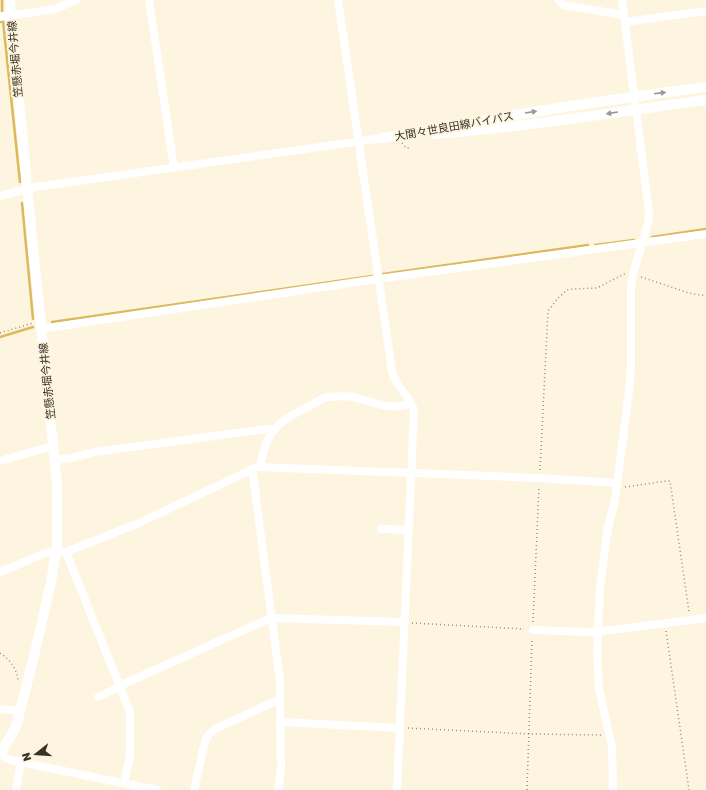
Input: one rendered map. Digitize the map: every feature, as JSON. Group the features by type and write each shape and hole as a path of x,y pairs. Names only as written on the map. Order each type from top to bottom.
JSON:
{"main road":[{"name":"笠懸赤堀今井線","path":"0,754 16,728 62,552 10,0"},
{"name":"大間々世良田線バイパス","path":"383,138 478,120 634,96 706,87"},
{"name":"大間々世良田線バイパス","path":"383,138 476,131 706,100"}],"street":[{"path":"0,17 55,9 76,0"},
{"path":"149,0 174,168"},
{"path":"338,0 392,375 395,382 411,402 414,411 397,790"},
{"path":"559,0 563,5 624,19 706,11"},
{"path":"613,790 613,756 610,735 599,689 597,667 600,587 607,532 617,485 630,380 631,292 633,274 649,220 622,0"},
{"path":"0,196 27,189 383,138"},
{"path":"41,325 706,234"},
{"path":"260,466 265,445 273,430 285,418 304,410 327,397 351,396 387,406 405,405 411,402"},
{"path":"54,460 134,447 266,429 273,430"},
{"path":"0,461 53,446"},
{"path":"0,572 45,553 62,552 140,524 251,469 260,466 539,478 617,485"},
{"path":"251,469 280,682 279,701 281,770 278,790"},
{"path":"381,529 408,530"},
{"path":"62,552 131,716 129,760 124,783"},
{"path":"98,697 119,686 271,618 404,622"},
{"path":"533,630 598,632 706,618"},
{"path":"194,790 205,741 209,734 215,729 279,701"},
{"path":"0,708 21,711"},
{"path":"280,722 400,728"},
{"path":"0,754 10,760 21,761 157,790"},
{"path":"16,790 21,761"}],"path":[{"path":"399,141 406,148 410,148"},
{"path":"527,790 539,478 548,311 558,298 567,290 597,288 622,274 627,273 689,293 706,296"},
{"path":"0,333 41,325"},
{"path":"617,485 624,487 668,480 670,481 690,620"},
{"path":"404,622 533,630"},
{"path":"665,623 689,790"},
{"path":"0,652 11,662 17,672 19,682"},
{"path":"400,728 529,734 610,735"}],"waterway":[{"path":"2,0 2,11"},
{"path":"0,22 3,21 20,182"},
{"path":"22,203 33,319"},
{"path":"652,237 706,229"},
{"path":"595,245 634,240"},
{"path":"383,274 588,245"},
{"path":"52,322 372,276"},
{"path":"0,337 33,327"}]}
